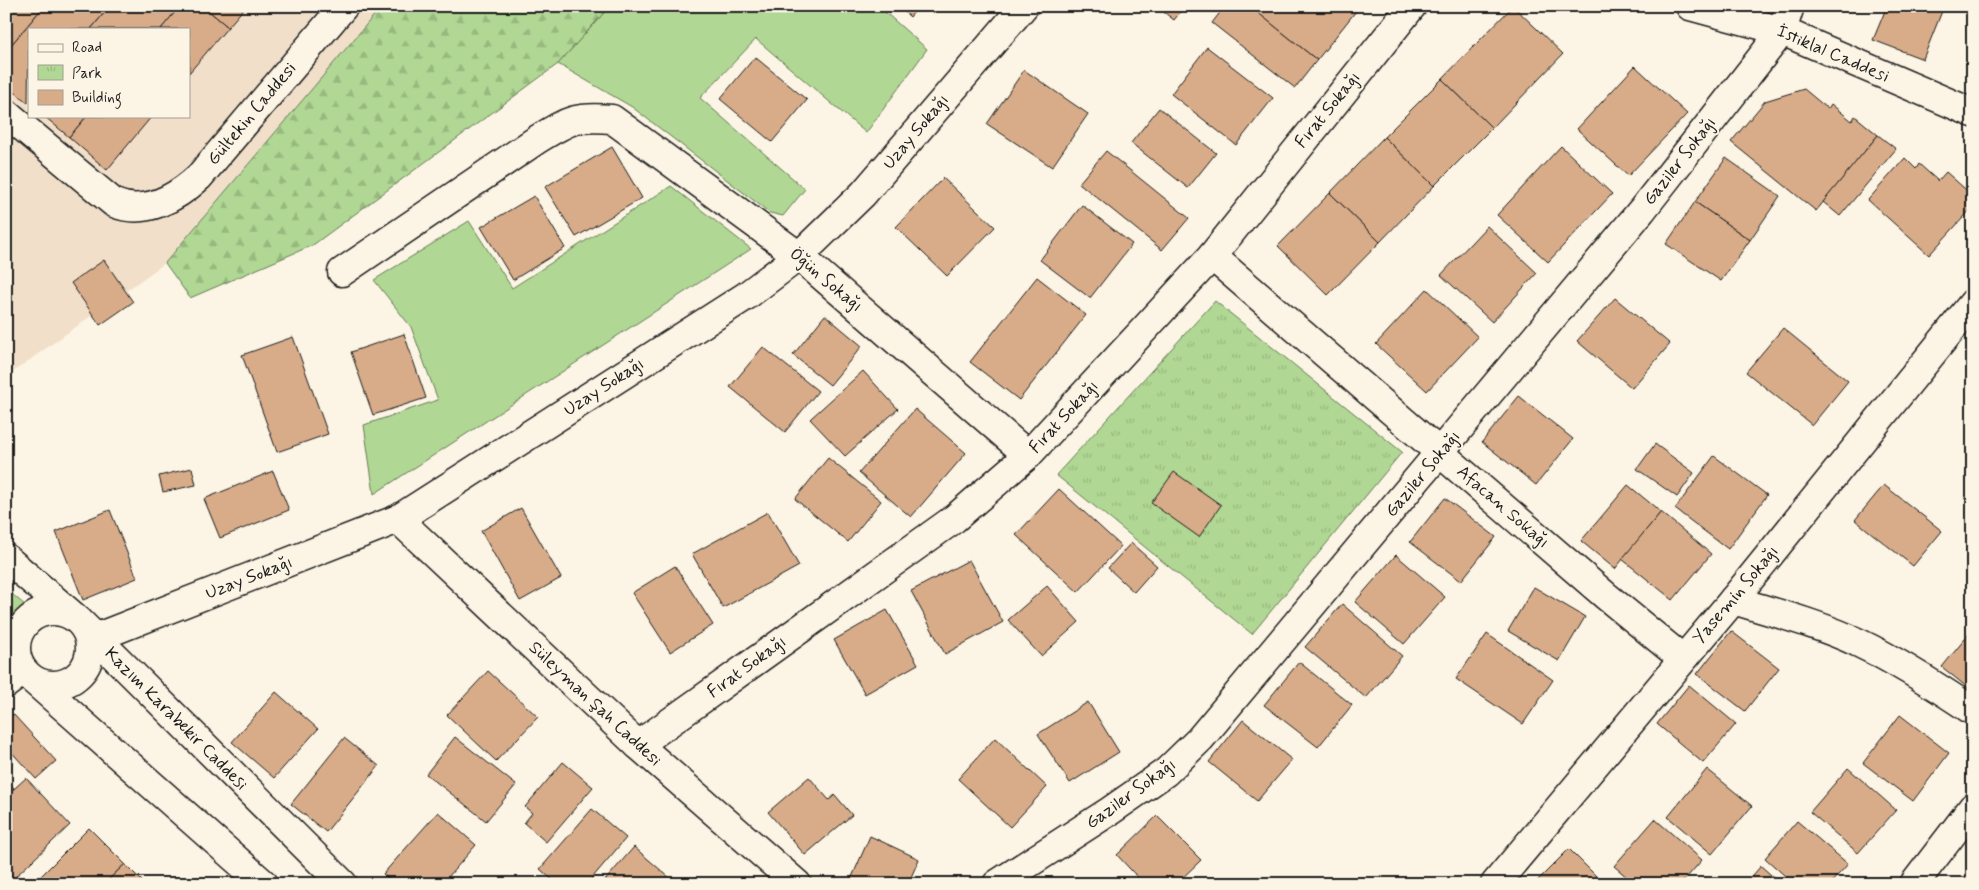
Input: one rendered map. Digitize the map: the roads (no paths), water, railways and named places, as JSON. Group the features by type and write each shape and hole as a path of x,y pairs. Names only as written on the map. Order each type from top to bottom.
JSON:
{"street":[{"name":"Gültekin Caddesi","path":"6,113 114,203 126,208 148,206 167,200 184,191 199,177 344,6"},
{"name":"Uzay Sokağı","path":"87,629 398,519 746,296 799,256 863,194 1024,6"},
{"name":"Fırat Sokağı","path":"638,745 954,519 1028,455 1212,256 1412,6"},
{"name":"İstiklal Caddesi","path":"1690,6 1786,18 1973,113"},
{"name":"Gaziler Sokağı","path":"998,884 1166,772 1200,739 1642,210 1786,18"},
{"name":"Öğün Sokağı","path":"342,272 566,122 587,117 612,119 799,256 1028,455"},
{"name":"Afacan Sokağı","path":"1212,256 1606,596 1683,659"},
{"name":"Yasemin Sokağı","path":"1495,884 1733,600 1973,303"},
{"name":"Süleyman Şah Caddesi","path":"398,519 638,745 797,884"},
{"name":"Kazım Karabekir Caddesi","path":"6,558 87,629 343,884"},
{"path":"1733,600 1799,620 1857,642 1926,679 1973,711"},
{"path":"54,611 67,614 87,629 85,630 90,642 90,655 86,667 67,683 55,686 43,684 12,669 18,660 16,648 18,636 23,626 43,612 54,611"},
{"path":"12,669 264,884"},
{"path":"1914,884 1973,807"}]}
